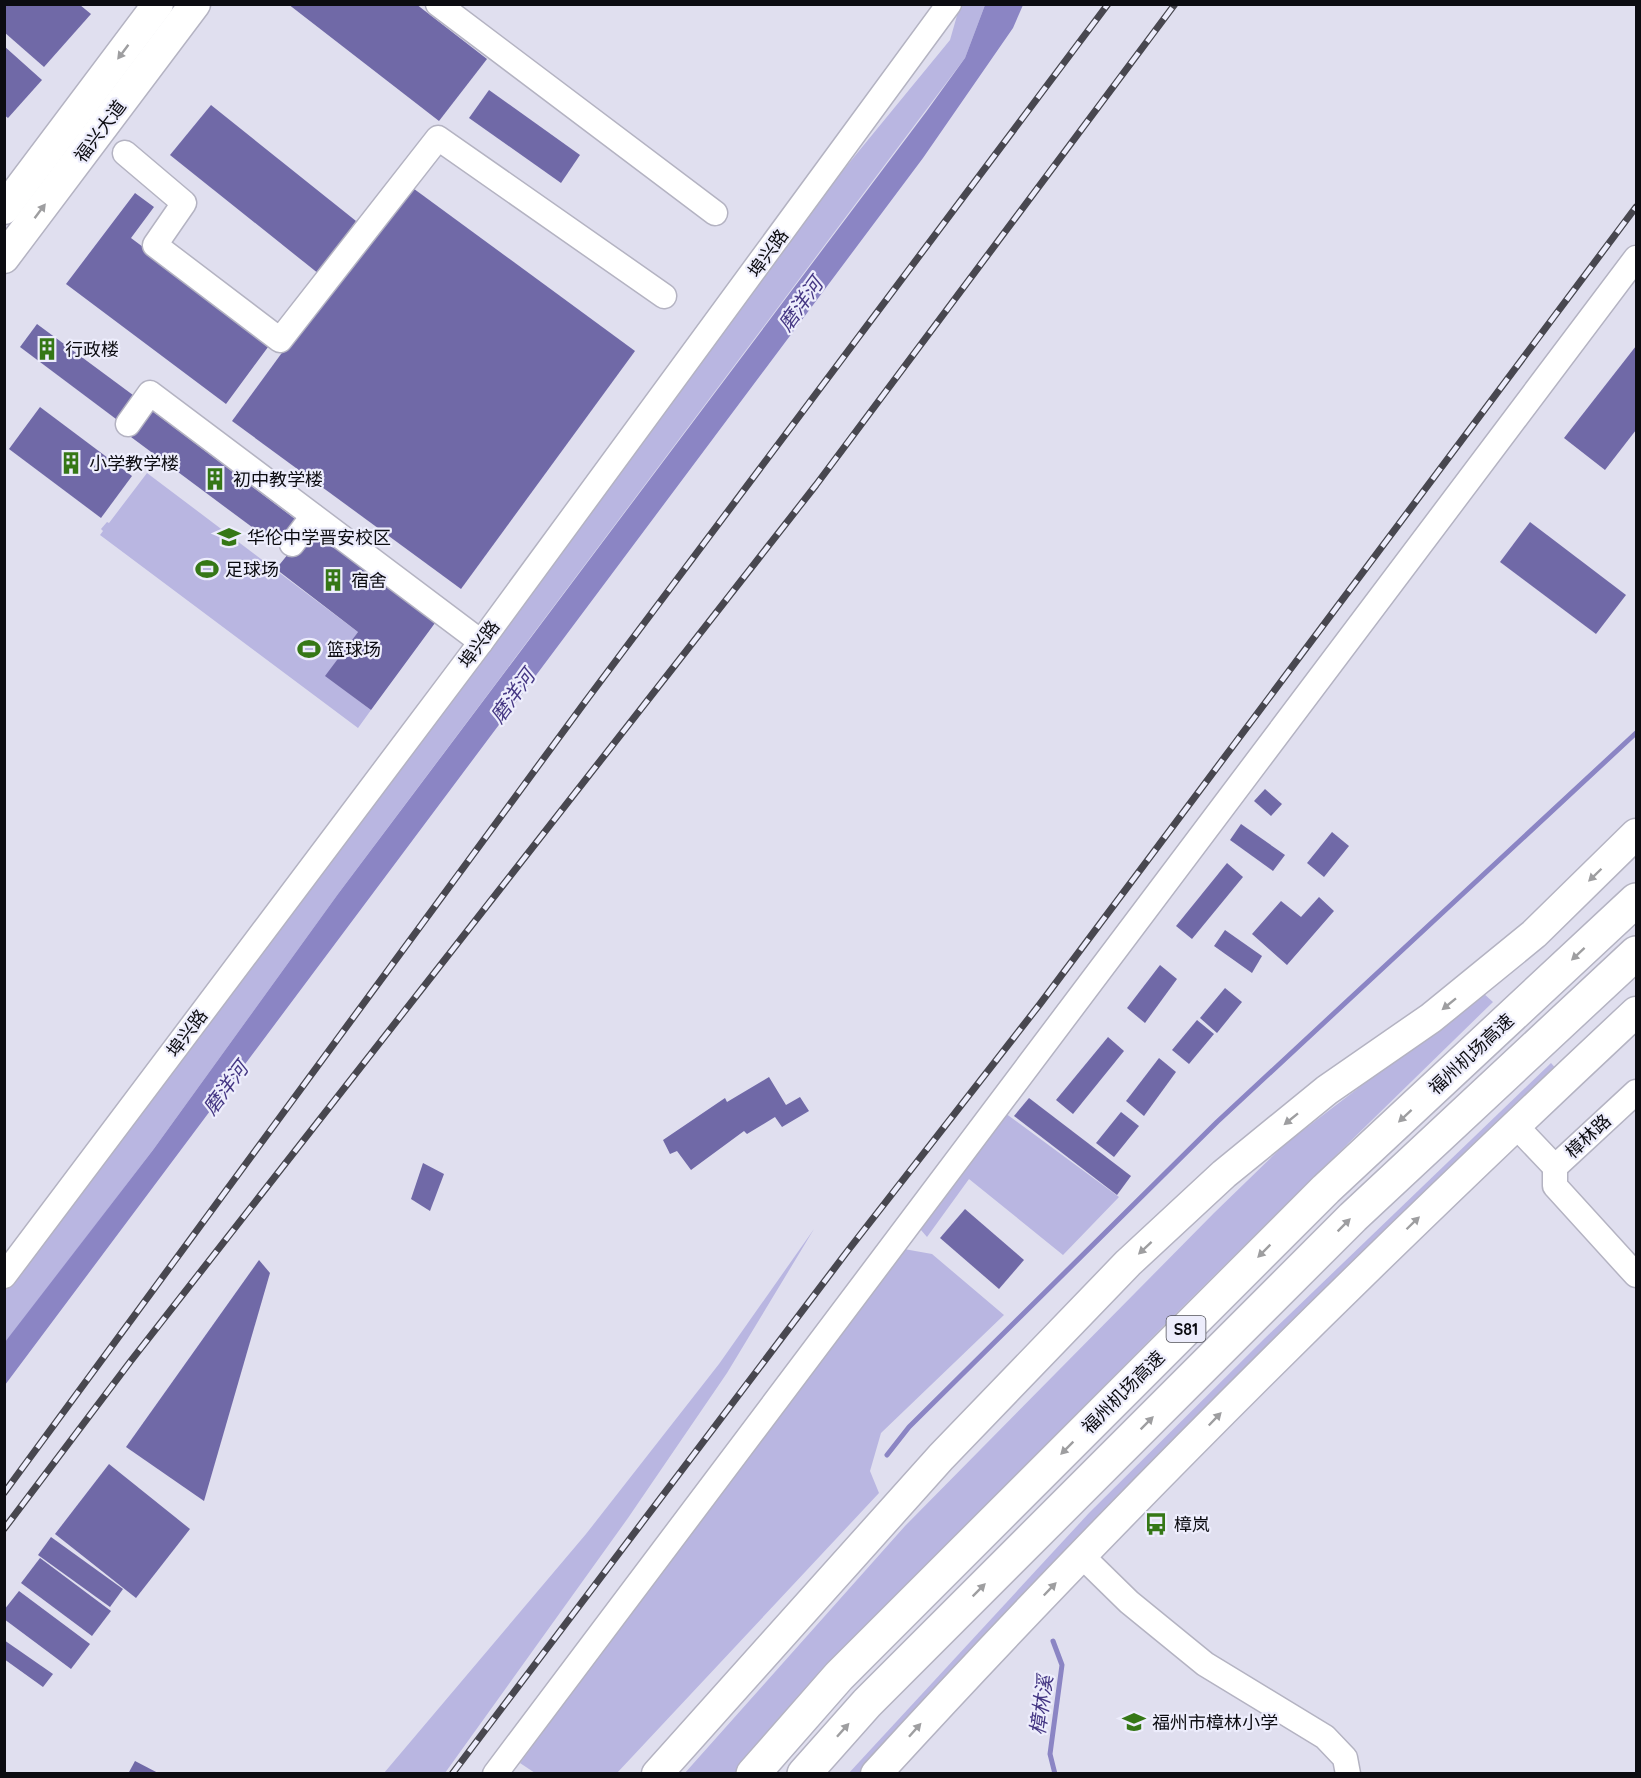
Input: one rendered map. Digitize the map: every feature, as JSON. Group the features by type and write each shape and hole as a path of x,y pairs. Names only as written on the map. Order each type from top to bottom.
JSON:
{"highway":[{"name":"福州机场高速","path":"753,1773 839,1676 1326,1189 1636,900"},
{"name":"S81","path":"804,1773 867,1703 1353,1217 1636,953"}],"main road":[{"path":"150,7 185,13"},
{"name":"福兴大道","path":"4,209 150,7"},
{"name":"福兴大道","path":"4,258 185,13"},
{"path":"657,1773 940,1457 1128,1263 1224,1174 1310,1104 1431,1018 1534,934 1636,834"},
{"path":"876,1773 1082,1556 1299,1333 1636,1012"}],"street":[{"path":"438,4 715,213"},
{"name":"埠兴路","path":"4,1276 481,642 949,7"},
{"path":"125,153 184,203 155,245 280,340 438,138 664,296"},
{"path":"495,1773 1636,258"},
{"path":"128,424 150,393 481,642"},
{"path":"292,543 313,516"},
{"name":"樟林路","path":"1515,1125 1555,1176 1636,1092"},
{"path":"1555,1176 1636,1275"},
{"path":"1082,1556 1129,1602 1205,1664 1326,1737 1345,1758 1348,1773"}],"shaded area":[{"path":"960,5 985,5 965,58 338,894 153,1150 5,1343 4,1282 808,213 950,40"},
{"path":"147,473 358,632 326,676 371,710 358,728 100,535 103,531 101,529 107,522 109,523"},
{"path":"1483,993 1493,1002 1204,1286 1014,1477 738,1773 684,1774 905,1526 1214,1213 1285,1144"},
{"path":"1551,1063 1558,1071 866,1773 848,1774 1089,1513 1264,1339"},
{"path":"1005,1113 1119,1197 1063,1255 969,1179 927,1237 915,1223"},
{"path":"814,1229 727,1373 628,1518 445,1773 384,1773 586,1534 719,1364"},
{"path":"904,1249 932,1254 1004,1315 881,1433 870,1471 879,1493 617,1773 535,1773 520,1763 758,1437"}],"water":[{"name":"磨洋河","path":"985,5 1023,5 1013,28 923,158 5,1385 5,1342 153,1150 338,894 926,112 965,58"}],"building":[{"path":"288,4 416,4 487,59 439,121"},
{"path":"4,5 80,5 91,14 44,67 4,32"},
{"path":"4,46 42,80 8,118 4,115"},
{"path":"489,90 580,155 561,183 469,118"},
{"path":"211,105 356,221 319,274 170,155"},
{"path":"406,183 635,351 461,589 232,421"},
{"path":"135,193 154,207 131,238 271,343 226,404 66,284"},
{"path":"37,324 137,398 120,422 20,347"},
{"path":"1636,346 1636,430 1605,470 1564,438"},
{"name":"小学教学楼","path":"40,407 132,476 101,518 9,449"},
{"name":"初中教学楼","path":"151,410 299,522 280,548 131,437"},
{"path":"1530,522 1626,595 1596,634 1500,562"},
{"path":"309,528 435,623 371,710 325,676 358,632 276,569"},
{"path":"1265,789 1282,804 1271,816 1254,801"},
{"path":"1241,824 1285,855 1273,871 1230,840"},
{"path":"1332,832 1349,846 1324,877 1307,863"},
{"path":"1227,863 1243,877 1192,939 1176,926"},
{"path":"1319,897 1334,911 1287,965 1252,934 1281,901 1301,917"},
{"path":"1225,930 1262,956 1252,973 1214,946"},
{"path":"1160,965 1177,979 1145,1023 1127,1008"},
{"path":"1225,988 1242,1002 1217,1033 1200,1018"},
{"path":"1197,1020 1214,1034 1189,1064 1172,1050"},
{"path":"1108,1037 1124,1051 1073,1114 1056,1100"},
{"path":"1159,1058 1176,1072 1144,1116 1126,1101"},
{"path":"769,1077 786,1105 800,1097 809,1111 782,1127 775,1117 747,1134 744,1131 691,1170 677,1151 670,1154 663,1140 725,1098 727,1102"},
{"path":"1029,1098 1131,1176 1117,1195 1014,1116"},
{"path":"1121,1112 1139,1126 1114,1157 1096,1143"},
{"path":"423,1163 444,1174 430,1211 411,1199"},
{"path":"965,1209 1024,1260 999,1289 940,1238"},
{"path":"259,1260 270,1273 204,1501 126,1447"},
{"path":"109,1464 190,1529 136,1598 55,1534"},
{"path":"51,1537 123,1589 110,1607 38,1555"},
{"path":"40,1558 111,1611 92,1636 21,1583"},
{"path":"19,1591 90,1644 71,1669 4,1619 4,1610"},
{"path":"4,1640 53,1674 43,1687 4,1659"},
{"path":"135,1761 160,1774 128,1774"}],"waterway":[{"path":"887,1455 909,1427 1217,1122 1636,733"},
{"name":"樟林溪","path":"1053,1641 1062,1665 1050,1754 1055,1774"}],"railway":[{"path":"4,1493 585,702 1108,4"},
{"path":"4,1529 130,1362 816,485 1175,4"},
{"path":"452,1774 846,1253 1040,1004 1636,207"}],"place":[{"name":"行政楼","path":"47,349"},
{"name":"小学教学楼","path":"71,463"},
{"name":"初中教学楼","path":"215,479"},
{"name":"华伦中学晋安校区","path":"229,537"},
{"name":"足球场","path":"207,569"},
{"name":"宿舍","path":"333,580"},
{"name":"篮球场","path":"309,649"},
{"name":"樟岚","path":"1156,1524"},
{"name":"福州市樟林小学","path":"1134,1722"}]}
